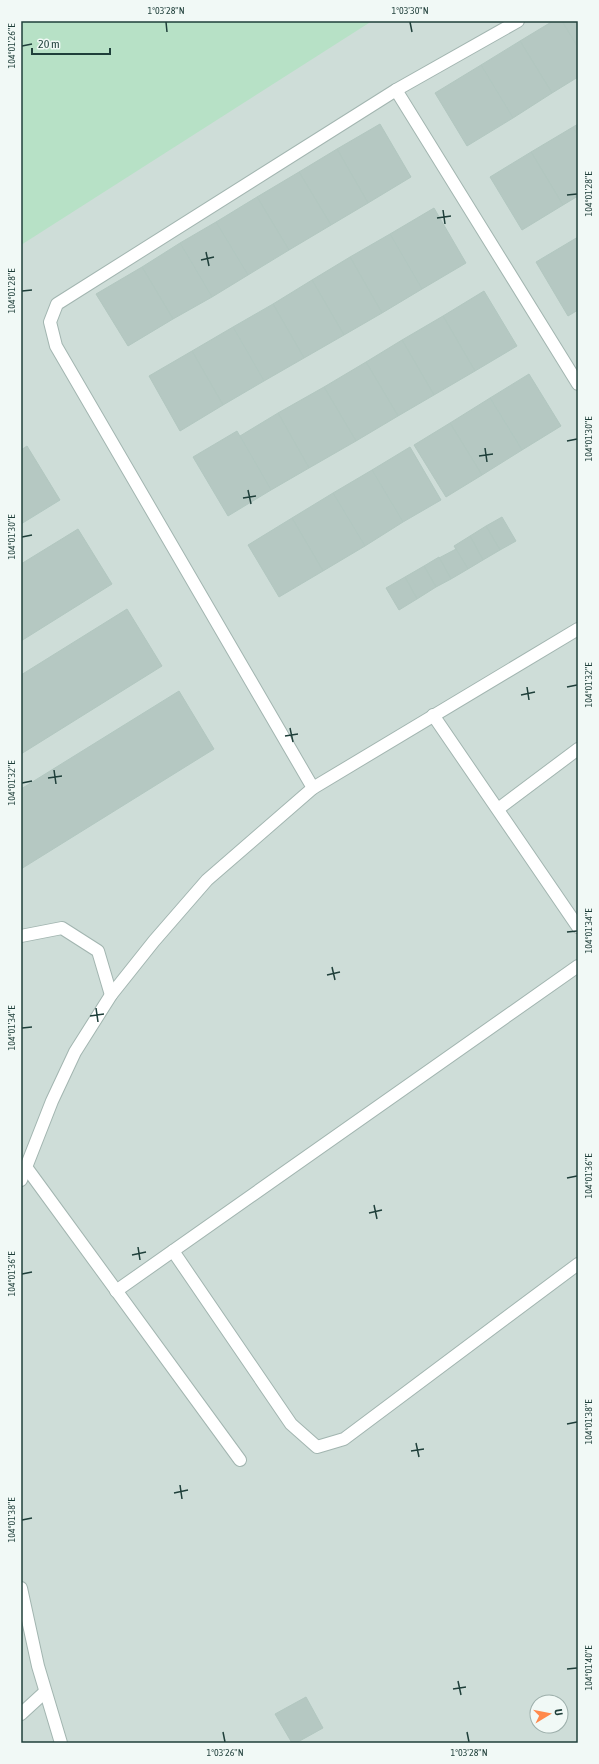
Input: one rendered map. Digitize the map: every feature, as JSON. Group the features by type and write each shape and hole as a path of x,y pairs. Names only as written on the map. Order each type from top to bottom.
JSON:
{"street":[{"path":"313,788 56,346 50,322 57,304 396,90 518,21"},
{"path":"396,90 578,384"},
{"path":"21,1180 52,1100 75,1052 111,995 154,941 206,880 313,788 578,629"},
{"path":"433,715 578,927"},
{"path":"498,809 578,749"},
{"path":"21,936 62,928 98,951 111,995"},
{"path":"116,1291 578,966"},
{"path":"26,1167 240,1460"},
{"path":"173,1251 291,1424 317,1447 344,1438 578,1264"},
{"path":"21,1588 45,1692 61,1743"},
{"path":"21,1714 45,1692"}],"shaded area":[{"path":"357,21 578,21 578,1743 21,1743 21,225"}],"green space":[{"path":"21,21 372,21 21,245"}],"building":[{"path":"553,21 562,21 578,47 578,77 552,93 520,41"},
{"path":"562,21 578,21 578,47"},
{"path":"520,41 552,93 513,118 481,65"},
{"path":"481,65 513,118 467,146 435,93"},
{"path":"380,124 411,177 368,203 337,149"},
{"path":"578,124 578,136 573,127"},
{"path":"573,127 578,136 578,196 563,205 531,152"},
{"path":"337,149 368,203 331,225 299,172"},
{"path":"531,152 563,205 522,230 490,177"},
{"path":"299,172 331,225 289,250 257,197"},
{"path":"257,197 289,250 248,275 216,222"},
{"path":"434,208 466,263 422,289 390,234"},
{"path":"216,222 248,275 212,297 180,243"},
{"path":"390,234 422,289 382,313 350,257"},
{"path":"578,237 578,310 568,316 536,262"},
{"path":"180,243 212,297 173,319 142,267"},
{"path":"350,257 382,313 344,335 312,280"},
{"path":"142,267 173,319 128,346 96,294"},
{"path":"312,280 344,335 304,358 273,304"},
{"path":"484,291 517,346 475,371 443,316"},
{"path":"273,304 304,358 264,381 233,327"},
{"path":"443,316 475,371 434,395 402,340"},
{"path":"233,327 264,381 223,405 192,351"},
{"path":"402,340 434,395 398,416 366,362"},
{"path":"192,351 223,405 180,431 149,376"},
{"path":"366,362 398,416 356,441 324,387"},
{"path":"529,374 561,426 522,450 490,398"},
{"path":"324,387 356,441 309,468 278,413"},
{"path":"490,398 522,450 482,475 450,423"},
{"path":"278,413 309,468 271,490 240,436"},
{"path":"450,423 482,475 446,497 414,445"},
{"path":"237,431 271,490 228,516 193,457"},
{"path":"27,446 60,500 21,524 21,450"},
{"path":"410,447 441,500 403,522 372,470"},
{"path":"372,470 403,522 365,546 333,493"},
{"path":"333,493 365,546 323,571 292,518"},
{"path":"502,517 516,541 500,550 486,526"},
{"path":"292,518 323,571 279,597 248,545"},
{"path":"486,526 500,550 483,560 470,536"},
{"path":"78,529 112,584 21,641 21,564"},
{"path":"470,536 483,560 468,569 454,546"},
{"path":"456,549 468,569 451,579 439,558"},
{"path":"439,557 451,579 436,587 424,566"},
{"path":"424,566 436,587 417,599 405,577"},
{"path":"405,577 417,599 399,610 386,588"},
{"path":"127,609 162,666 21,754 21,675"},
{"path":"179,691 214,749 21,869 21,789"},
{"path":"306,1697 323,1728 296,1743 292,1743 275,1714"}]}
